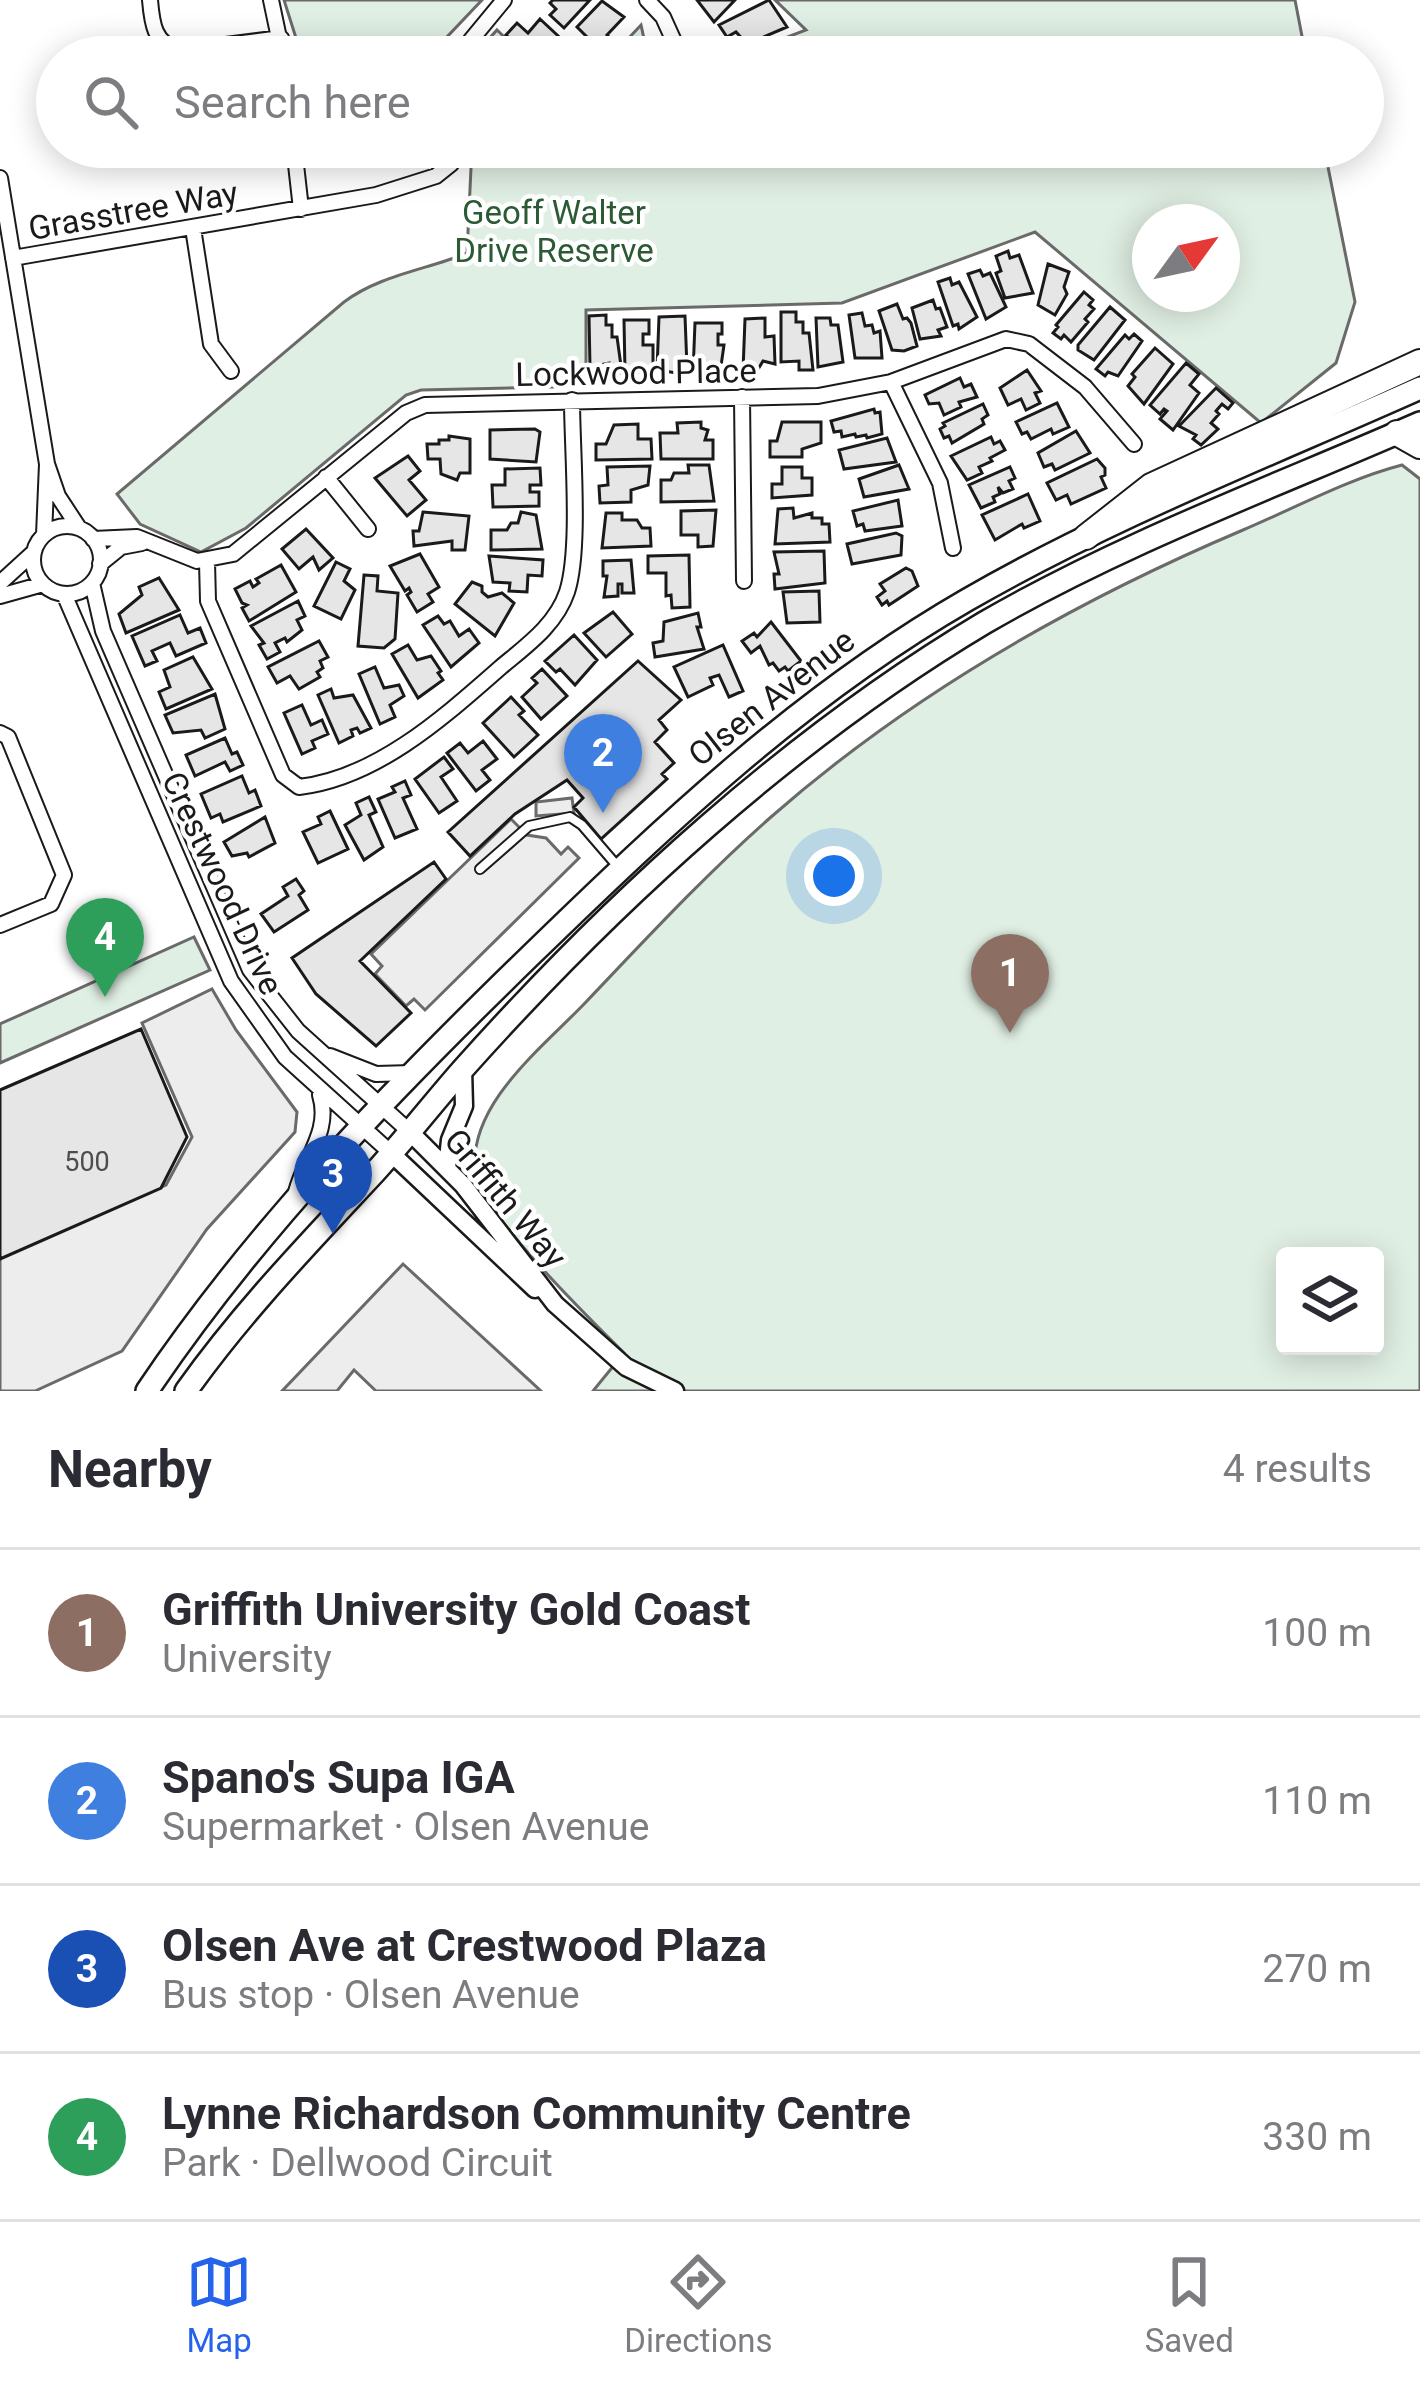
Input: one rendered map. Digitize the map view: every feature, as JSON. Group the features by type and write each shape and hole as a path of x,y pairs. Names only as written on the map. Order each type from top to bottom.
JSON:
{"highway":[{"path":"1086,538 1151,486 1420,362"}],"main road":[{"name":"Olsen Avenue","path":"148,1391 225,1282 359,1128 719,777 836,685 966,601 1086,538 1420,388"},
{"name":"Olsen Avenue","path":"186,1391 253,1302 545,982 734,803 818,734 905,672 1069,578 1412,434"}],"street":[{"path":"150,0 158,36"},
{"path":"271,0 280,36"},
{"path":"474,36 504,0"},
{"path":"647,0 663,17 672,36"},
{"path":"296,168 301,209"},
{"name":"Grasstree Way","path":"13,259 376,196 436,176 446,168"},
{"path":"0,178 47,464 58,496 99,548 100,564 92,583 77,593 64,594 36,575 34,552"},
{"path":"193,228 211,344 231,371"},
{"name":"Lockwood Place","path":"207,562 233,554 414,408 438,402 818,396 891,382 1006,339 1029,344 1085,387 1133,444"},
{"path":"891,382 940,483 953,548"},
{"path":"742,397 744,581"},
{"path":"93,538 128,536 207,562 208,601 283,775 299,787 322,784 420,735 466,700 555,618 572,570 572,400"},
{"path":"0,584 34,552 44,535 47,464"},
{"path":"326,477 368,529"},
{"path":"44,535 61,526 79,528"},
{"path":"100,564 122,547 146,542"},
{"name":"Crestwood Drive","path":"92,583 104,631 240,950 280,1012 410,1132"},
{"path":"0,596 43,584"},
{"name":"Crestwood Drive","path":"64,594 231,981 285,1057 391,1154"},
{"path":"0,733 8,737 64,875 52,904 0,925"},
{"path":"320,1052 376,1074 412,1073"},
{"path":"447,1168 450,1140 464,1106 463,1069"},
{"path":"293,1203 304,1163 324,1121 319,1092"},
{"name":"Griffith Way","path":"410,1132 447,1168 555,1304"},
{"name":"Griffith Way","path":"391,1154 616,1360 675,1391"}],"lane":[{"path":"480,869 529,826 570,817 620,869"}],"green space":[{"path":"284,0 482,0 448,36 295,36"},
{"path":"775,0 1295,0 1302,36 790,36 806,30"},
{"name":"Geoff Walter Drive Reserve","path":"471,168 1328,168 1355,302 1336,363 1261,423 1035,232 842,303 586,310 586,381 553,387 421,390 406,395 246,528 201,552 140,524 117,494 358,293 467,253"},
{"path":"1402,465 1420,479 1420,1391 593,1391 624,1353 516,1238 496,1213 475,1172 483,1123 512,1079 723,861 880,730 1056,620 1322,494"},
{"path":"194,937 210,970 0,1063 0,1024"}],"shaded area":[{"path":"572,798 574,813 536,816 536,802"},
{"path":"511,819 527,835 546,838 561,854 568,847 579,858 425,1010 414,999 406,1006 375,974 382,966 371,954"},
{"path":"212,989 297,1112 295,1132 207,1229 122,1351 35,1391 0,1391 0,1256 166,1185 192,1137 142,1023"},
{"path":"403,1264 541,1391 376,1391 354,1370 337,1391 282,1391"}],"building":[{"path":"590,0 564,28 550,15 556,9 550,3"},
{"path":"697,0 735,0 714,22"},
{"path":"769,0 787,27 766,36 736,32 726,36 719,25"},
{"path":"602,1 624,17 608,36 586,36 577,27"},
{"path":"540,19 558,36 506,35 517,23 528,33"},
{"path":"1008,251 1010,258 1019,255 1033,293 1005,298 996,256"},
{"path":"1048,264 1069,272 1064,287 1067,294 1055,315 1038,305"},
{"path":"980,270 983,276 990,273 1006,307 986,319 968,274"},
{"path":"950,278 952,285 959,282 977,317 959,329 958,324 953,326 938,282"},
{"path":"1084,292 1093,300 1088,322 1071,342 1064,335 1061,339 1053,333 1056,325"},
{"path":"933,300 947,327 938,330 941,336 920,339 912,308"},
{"path":"897,304 903,319 911,323 917,346 904,351 892,350 879,311"},
{"path":"1110,307 1125,320 1094,360 1078,350 1078,345"},
{"path":"781,312 796,312 796,322 803,322 803,333 809,333 813,370 799,370 799,361 781,362"},
{"path":"862,313 865,326 872,325 874,333 880,331 882,358 855,358 849,315"},
{"path":"606,315 612,337 617,337 622,373 609,373 609,363 590,367 589,316"},
{"path":"685,316 687,368 677,368 677,373 657,370 659,317"},
{"path":"765,318 765,337 774,336 775,364 763,361 757,371 743,371 745,319"},
{"path":"816,318 830,318 831,325 838,325 843,362 818,367"},
{"path":"624,320 649,320 643,345 653,345 653,372 625,372"},
{"path":"695,323 722,323 722,334 718,334 718,345 724,345 721,366 709,366 709,373 693,373"},
{"path":"1134,334 1142,341 1118,376 1108,372 1105,376 1096,369 1125,335 1129,339"},
{"path":"1155,348 1173,364 1144,404 1128,386 1135,377 1132,374"},
{"path":"1186,363 1199,374 1190,385 1199,393 1173,430 1160,419 1167,411 1160,414 1150,405"},
{"path":"1027,370 1041,391 1035,393 1040,403 1026,410 1021,399 1008,405 1000,388"},
{"path":"960,378 964,387 971,384 977,397 959,402 961,407 944,415 939,403 929,404 925,395"},
{"path":"1216,388 1233,403 1228,409 1222,404 1216,411 1219,414 1211,423 1218,429 1201,445 1193,439 1196,435 1179,426"},
{"path":"1057,403 1069,427 1031,439 1027,432 1022,434 1016,422"},
{"path":"983,404 988,415 982,419 984,424 952,443 949,436 944,438 943,423"},
{"path":"874,409 880,412 882,434 842,437 841,431 834,432 831,421"},
{"path":"701,422 701,428 708,430 705,440 713,440 713,459 661,459 660,433 678,433 677,423"},
{"path":"782,422 821,422 821,443 802,449 802,457 770,457 770,441 777,441"},
{"path":"638,424 638,439 651,439 652,459 596,460 596,444 606,444 614,425"},
{"path":"490,430 540,432 536,462 490,459"},
{"path":"1076,431 1090,453 1055,470 1052,464 1044,467 1038,453"},
{"path":"449,436 470,439 470,473 460,473 457,480 441,474 440,459 428,459 427,444 439,444"},
{"path":"991,437 1005,450 979,467 982,473 967,480 951,456"},
{"path":"887,438 896,462 844,469 839,450"},
{"path":"408,456 420,471 409,480 426,500 407,516 375,478"},
{"path":"1097,459 1105,468 1101,477 1106,488 1071,504 1067,495 1056,500 1047,483"},
{"path":"688,465 709,465 714,501 661,502 661,480 671,480 674,473 689,473"},
{"path":"899,465 909,489 864,497 859,479"},
{"path":"650,466 648,485 631,490 631,502 600,503 599,486 608,485 607,467"},
{"path":"782,467 802,467 802,478 812,478 812,495 772,498 772,484 782,484"},
{"path":"1010,467 1013,489 1003,493 998,487 995,502 981,508 969,485"},
{"path":"540,468 541,485 530,485 530,492 539,492 539,506 493,507 492,485 505,485 505,469"},
{"path":"1028,494 1040,521 1024,528 1022,524 995,540 982,515"},
{"path":"898,500 902,526 865,531 863,524 857,526 853,511"},
{"path":"793,508 794,518 812,513 812,518 829,524 830,542 775,544 778,509"},
{"path":"716,510 713,546 698,547 698,535 681,535 681,511"},
{"path":"423,512 469,516 465,550 452,550 452,541 414,546 413,531 419,531"},
{"path":"521,512 536,515 542,549 491,550 491,530 507,530 511,523 518,523"},
{"path":"606,513 622,513 622,520 637,520 642,528 650,528 651,546 602,548"},
{"path":"306,529 333,558 319,570 313,557 299,569 282,549"},
{"path":"896,533 902,536 901,555 852,564 847,544"},
{"path":"824,551 825,583 775,589 774,574 779,574 774,552"},
{"path":"420,554 439,587 428,594 433,602 417,612 407,595 409,588 405,591 390,566"},
{"path":"689,555 690,607 672,608 671,595 666,596 666,573 648,573 648,556"},
{"path":"489,556 543,560 542,576 528,575 527,592 509,591 510,583 493,582"},
{"path":"631,560 634,593 622,593 622,584 618,584 618,596 604,597 603,561"},
{"path":"336,562 350,569 344,581 355,590 341,619 314,606"},
{"path":"281,565 296,592 249,621 242,608 247,605 235,589 250,581 253,587 259,583 256,579"},
{"path":"906,568 918,586 882,605 877,597 885,591 880,584"},
{"path":"364,575 378,576 377,591 398,593 395,639 384,648 358,646"},
{"path":"159,578 179,610 126,633 119,614 142,595 139,587"},
{"path":"472,582 482,586 488,597 502,593 514,603 495,636 455,604"},
{"path":"819,591 820,622 787,623 783,592"},
{"path":"298,601 305,616 297,620 302,630 287,642 285,638 275,643 280,652 267,659 259,645 264,643 251,626"},
{"path":"613,612 632,634 606,657 584,633"},
{"path":"698,613 704,649 655,657 653,643 663,641 664,622"},
{"path":"180,615 188,633 200,628 206,643 176,656 170,643 152,651 157,661 145,666 132,636"},
{"path":"438,616 444,624 450,621 459,636 469,629 479,643 451,667 423,625"},
{"path":"771,622 801,661 788,671 769,665 760,646 751,653 742,641 754,633 757,637"},
{"path":"574,635 597,660 575,685 545,661"},
{"path":"319,641 328,657 320,661 320,677 299,689 290,676 277,683 268,667"},
{"path":"408,645 417,660 431,656 443,680 418,698 392,654"},
{"path":"723,645 743,691 729,697 719,675 710,678 713,685 688,697 674,667"},
{"path":"193,657 212,689 166,709 159,692 170,687 164,670"},
{"path":"638,661 681,700 659,720 667,730 655,742 674,763 662,774 667,779 601,839 574,807 583,798 567,780 515,814 470,856 448,832"},
{"path":"375,667 384,688 399,685 404,696 390,705 395,717 380,724 359,674"},
{"path":"542,669 567,696 541,719 522,697 537,683 532,678"},
{"path":"331,689 334,698 353,695 371,728 360,733 357,728 351,730 353,736 339,743 318,695"},
{"path":"215,694 225,729 205,738 201,730 173,733 165,715"},
{"path":"511,697 524,711 519,715 538,735 514,757 483,723"},
{"path":"302,705 311,725 322,720 328,734 312,741 315,748 302,754 284,713"},
{"path":"225,738 243,765 230,771 225,762 195,776 186,755"},
{"path":"483,741 497,759 482,770 490,780 476,791 447,753 460,743 468,753"},
{"path":"444,757 453,769 441,777 457,801 439,813 415,779"},
{"path":"242,776 261,806 223,822 220,814 211,818 201,794"},
{"path":"405,781 411,795 403,798 417,829 395,838 378,799 395,792 392,787"},
{"path":"369,797 376,812 369,815 383,847 364,860 345,825 361,815 356,803"},
{"path":"330,811 348,849 318,863 303,832 321,824 318,817"},
{"path":"265,817 275,843 249,857 247,853 232,856 224,842"},
{"path":"434,862 446,879 360,961 411,1013 376,1046 316,994 292,958"},
{"path":"296,879 308,910 274,932 261,914 288,896 283,887"},
{"path":"141,1029 187,1137 161,1188 0,1259 0,1090"}],"place":[{"name":"Spano's Supa IGA","path":"603,813"},
{"name":"Lynne Richardson Community Centre","path":"105,997"},
{"name":"Griffith University Gold Coast","path":"1010,1033"},
{"name":"Olsen Ave at Crestwood Plaza","path":"333,1234"}]}
